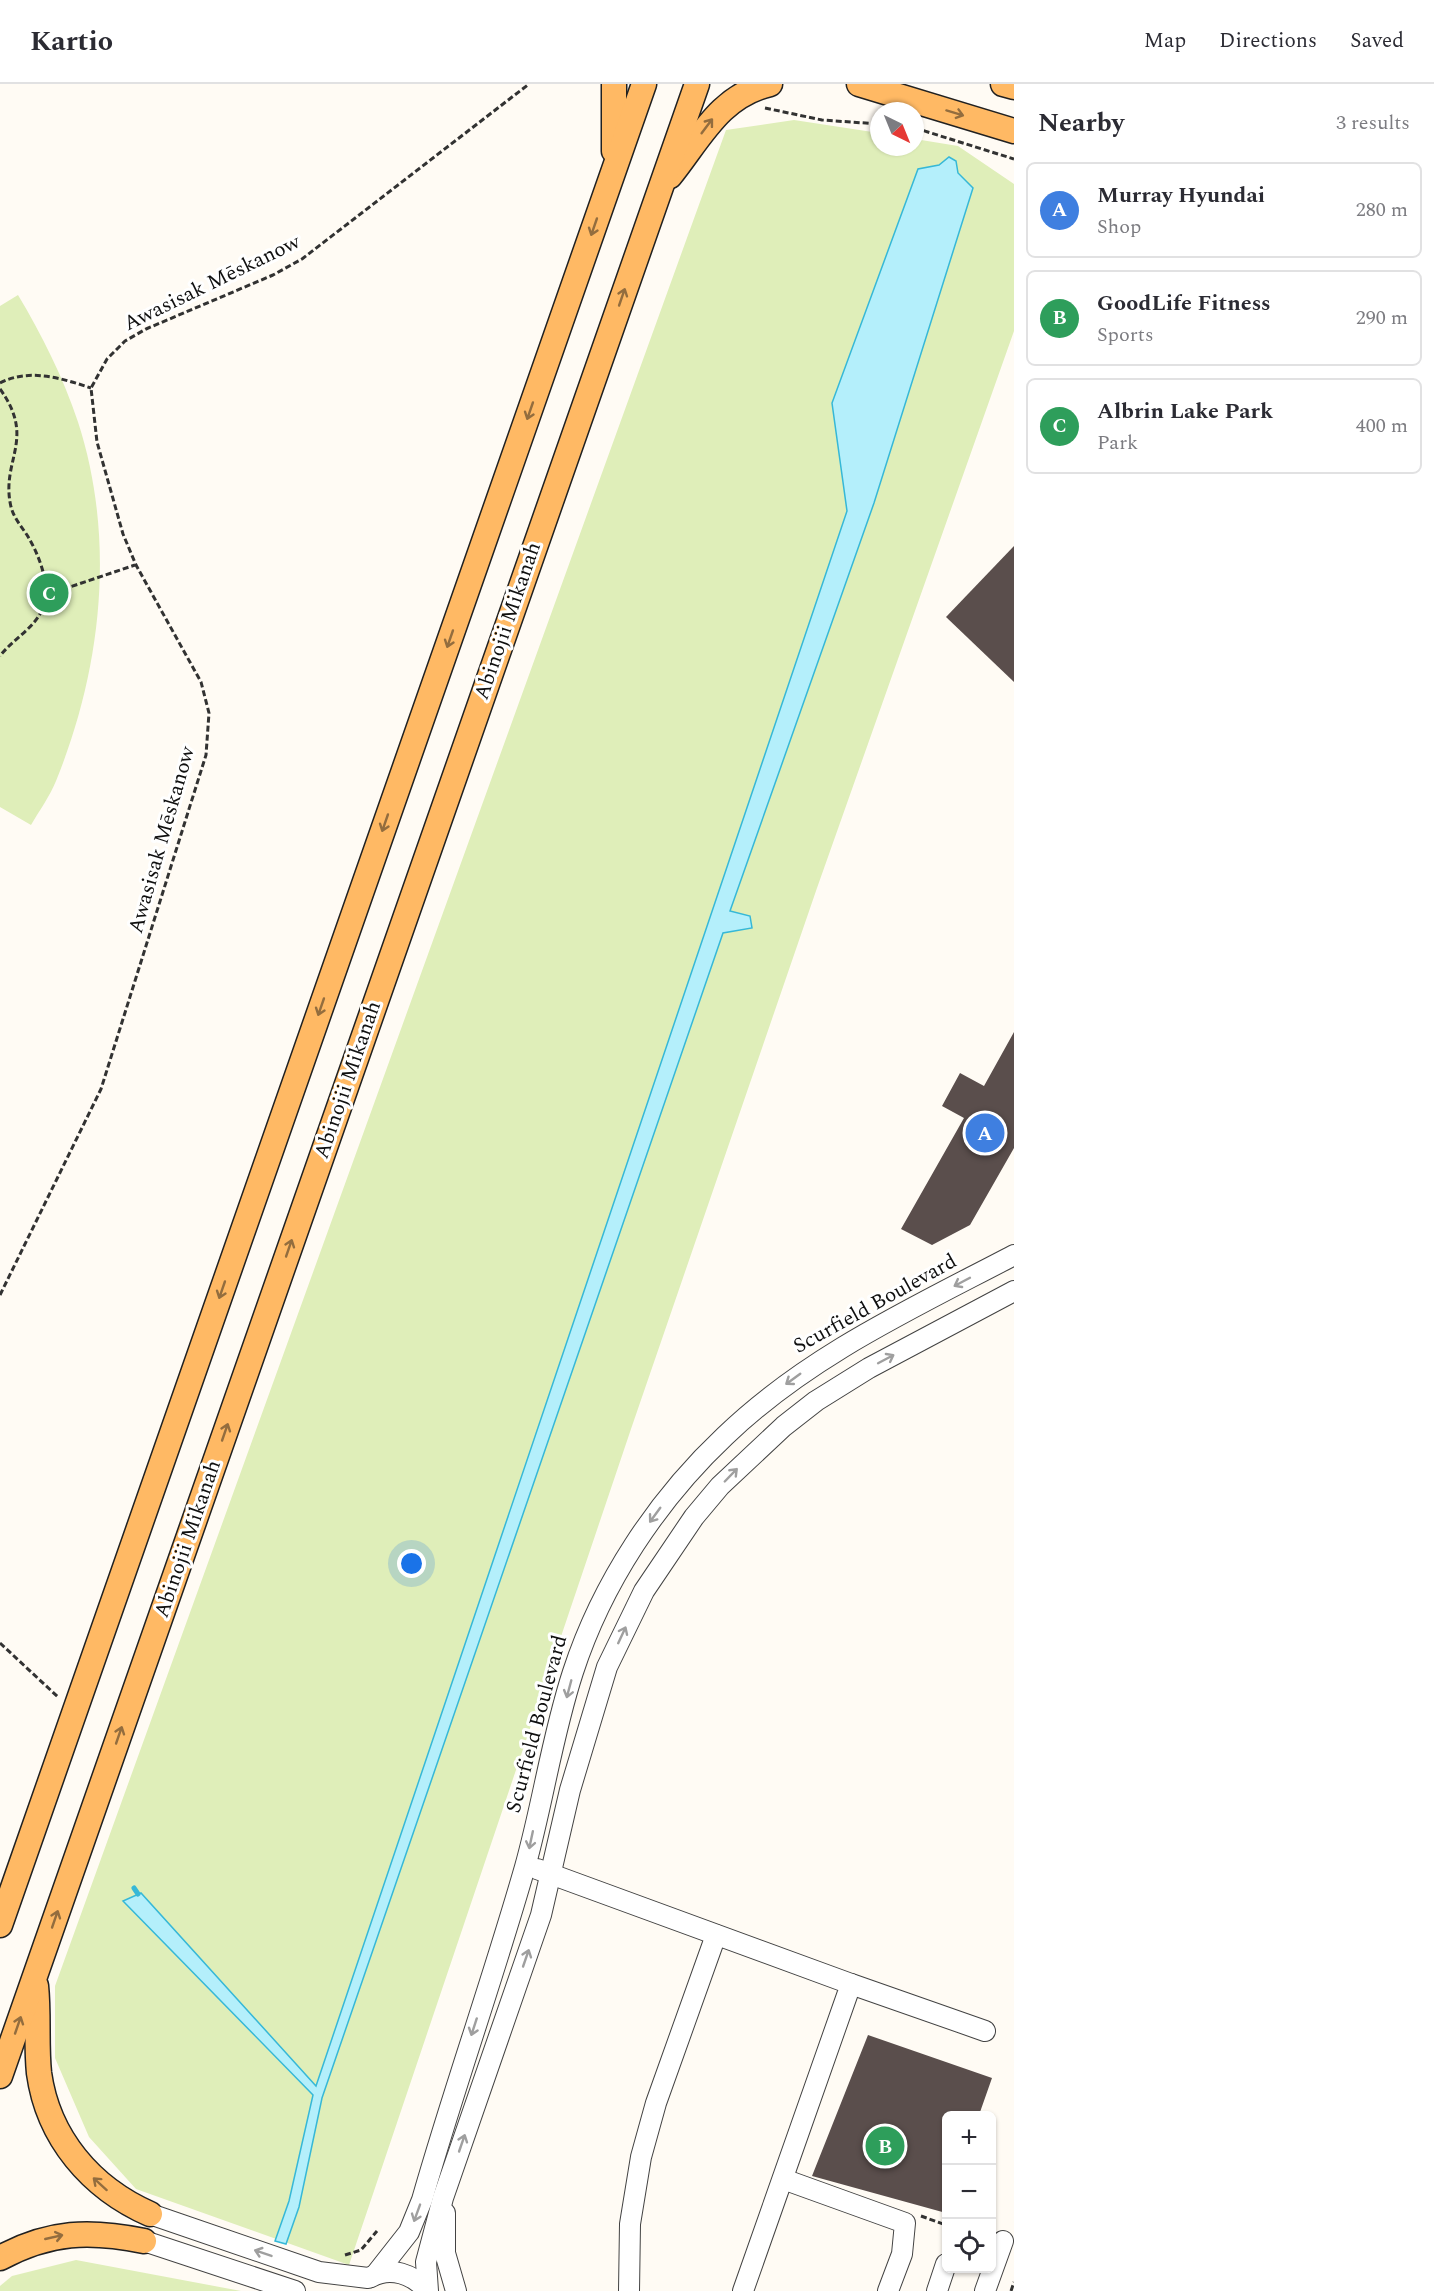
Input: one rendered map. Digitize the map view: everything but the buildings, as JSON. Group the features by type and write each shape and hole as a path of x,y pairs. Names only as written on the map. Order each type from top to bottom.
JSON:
{"main road":[{"path":"614,84 614,171"},
{"path":"0,1925 644,84"},
{"name":"Abinojii Mikanah","path":"0,2076 697,84"},
{"path":"859,84 1014,131"},
{"path":"1003,84 1014,87"},
{"path":"659,189 720,111 744,93 764,94"},
{"path":"36,1974 39,2072 53,2121 63,2141 94,2180 112,2195 150,2214"},
{"path":"0,2258 18,2248 69,2234 117,2235 144,2241"}],"street":[{"name":"Scurfield Boulevard","path":"366,2281 409,2232 422,2200 525,1865 572,1674 586,1635 617,1575 650,1520 672,1492 725,1436 793,1378 833,1352 1014,1255"},
{"path":"428,2291 426,2262 443,2198 541,1915 570,1790 607,1667 644,1591 694,1517 749,1456 816,1401 869,1368 1014,1292"},
{"path":"525,1865 986,2031"},
{"path":"629,2291 630,2224 641,2157 656,2103 716,1935"},
{"path":"743,2291 851,1984"},
{"path":"783,2179 905,2223 902,2254 888,2291"},
{"path":"443,2198 445,2253 456,2291"},
{"path":"150,2214 319,2272 366,2281 403,2273 415,2279 428,2291"},
{"path":"144,2241 295,2291"},
{"path":"985,2291 1003,2241"},
{"path":"937,2291 943,2273"}],"path":[{"name":"Awasisak Mēskanow","path":"0,1295 101,1089 206,755 209,713 201,682 136,565 123,534 97,442 91,387 107,359 124,341 146,329 273,275 302,259 530,84"},
{"path":"764,94 804,117 870,123"},
{"path":"924,131 1014,159"},
{"path":"0,383 29,375 69,380 91,387"},
{"path":"0,389 12,405 17,420 9,483 11,507 37,554 46,595 41,611 32,626 0,656"},
{"path":"46,595 136,565"},
{"path":"0,1643 75,1712"},
{"path":"337,2255 349,2255 361,2250 377,2231"},
{"path":"1011,2291 1014,2282"}],"green space":[{"path":"794,120 870,132 870,156 924,156 924,140 958,146 1014,184 1014,331 817,888 631,1429 349,2265 136,2189 89,2137 55,2058 55,1986 726,130"},
{"path":"18,295 51,357 78,422 90,466 97,512 100,557 93,649 84,694 72,738 56,781 31,825 0,807 0,306"},
{"path":"76,2260 241,2291 0,2291 0,2286 12,2276"}],"water":[{"path":"949,157 956,161 958,173 973,188 874,503 730,911 750,916 752,928 723,933 322,2098 299,2207 286,2244 275,2241 289,2201 313,2095 123,1901 141,1893 316,2086 847,511 832,403 918,169 939,165"}],"waterway":[{"path":"134,1888 138,1894"}],"place":[{"name":"Albrin Lake Park","path":"49,593"},
{"name":"Murray Hyundai","path":"985,1133"},
{"name":"GoodLife Fitness","path":"885,2146"}]}
